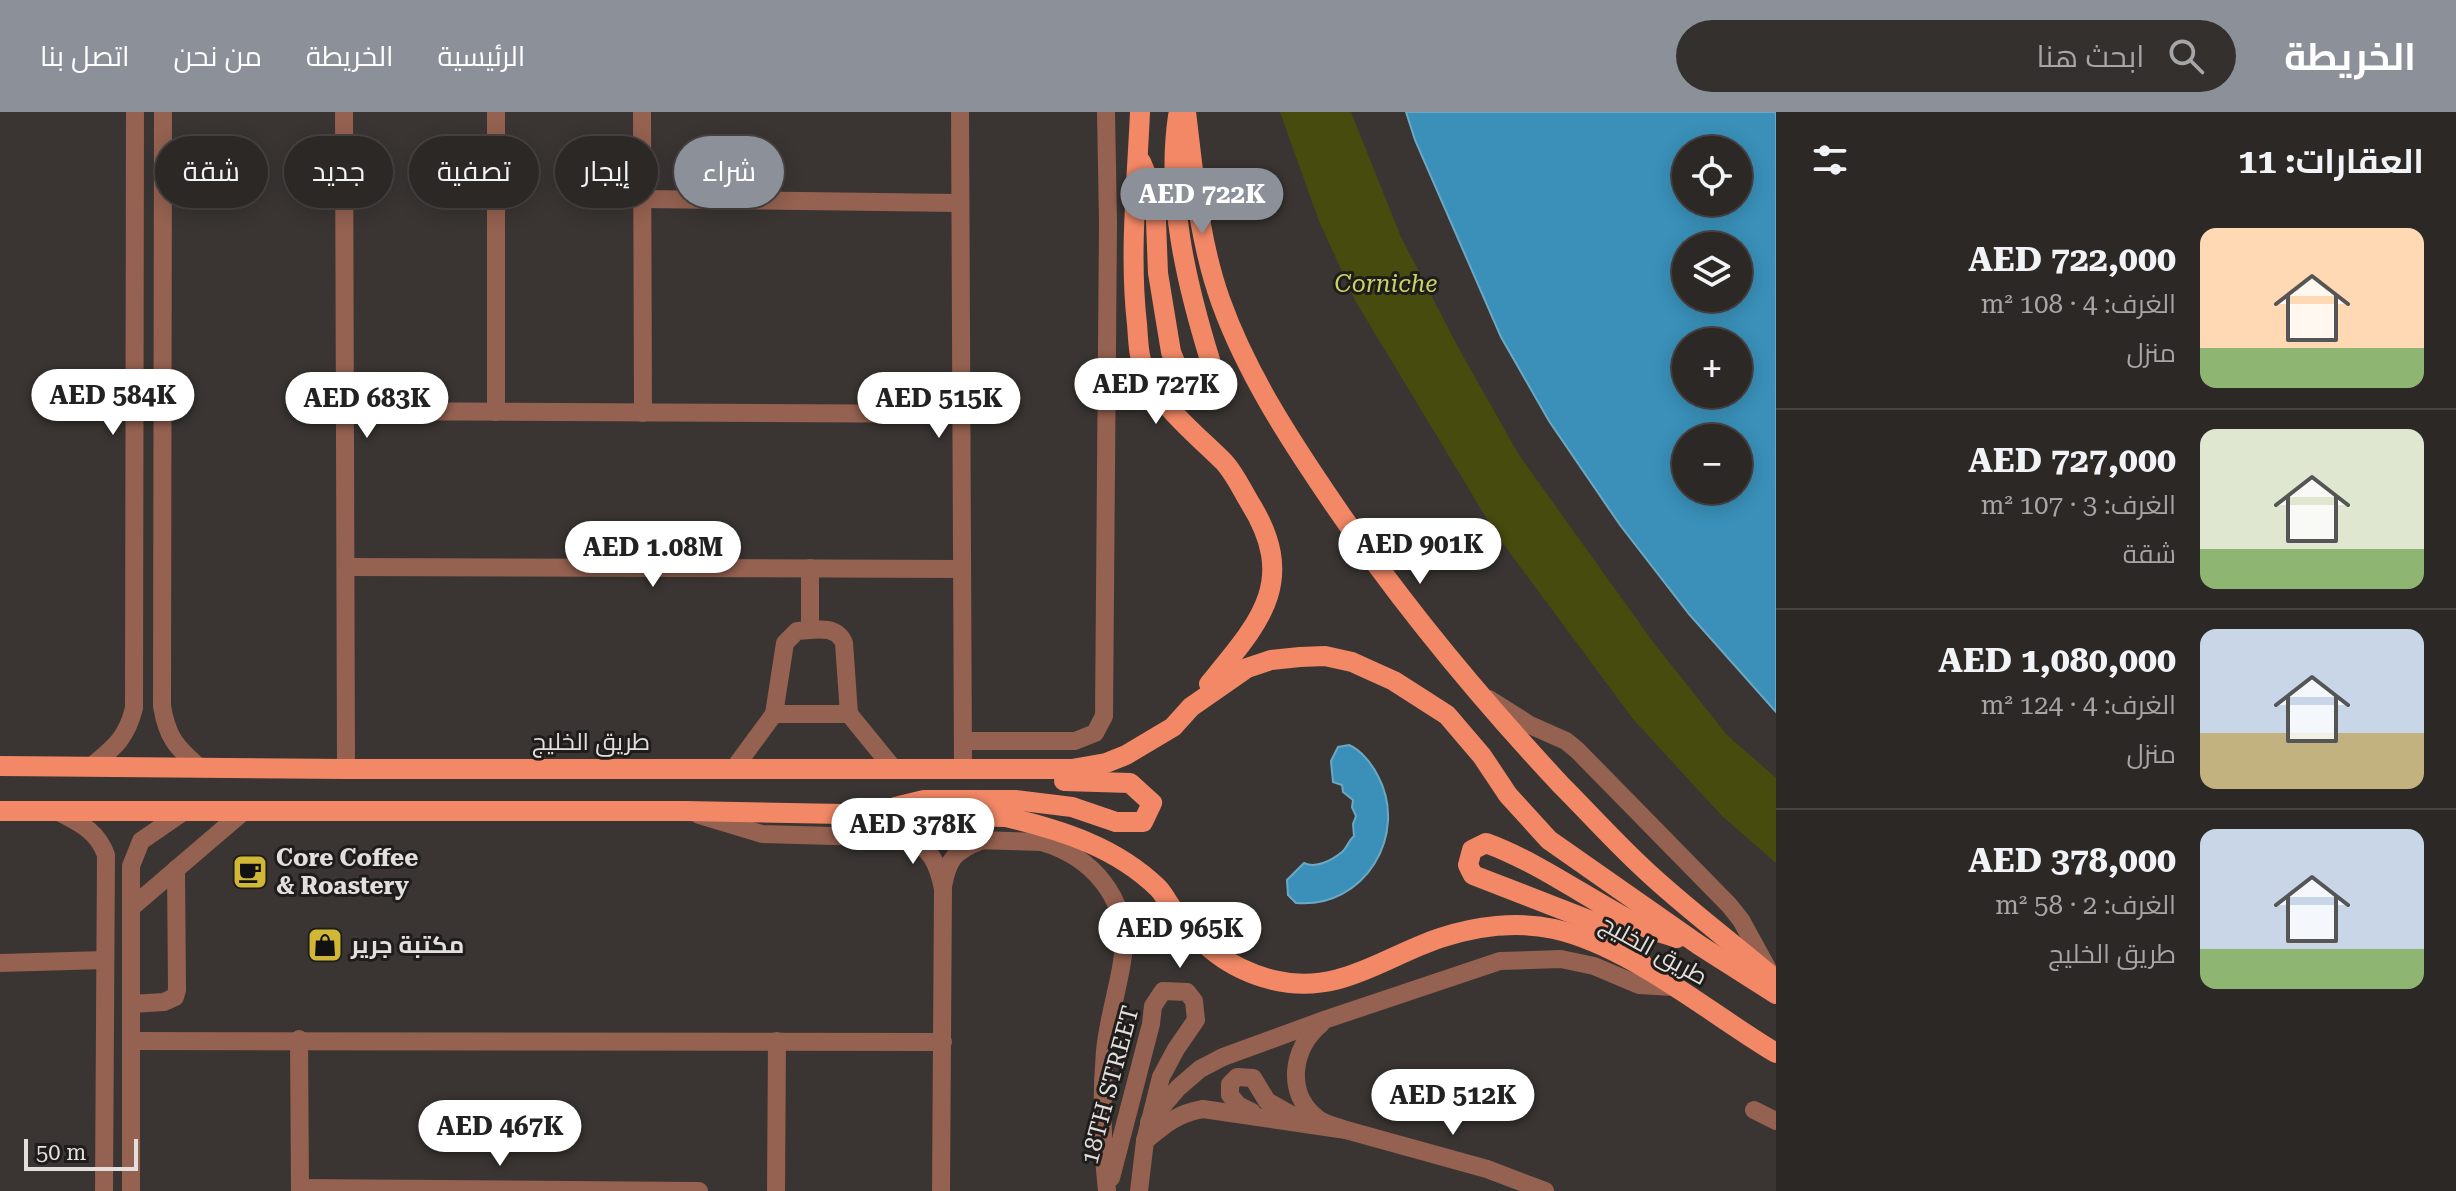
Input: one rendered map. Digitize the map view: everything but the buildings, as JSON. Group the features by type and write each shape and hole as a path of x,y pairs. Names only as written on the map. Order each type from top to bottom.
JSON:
{"main road":[{"path":"1140,112 1134,302 1141,358 1157,393 1180,421 1227,465 1260,519 1272,558 1268,603 1245,641 1191,707"},
{"path":"1138,154 1155,195 1158,273 1171,352 1181,377 1193,378 1204,373 1210,360 1183,259 1176,195 1178,112"},
{"path":"1186,112 1203,241 1222,305 1248,362 1289,435 1374,563 1477,692 1640,865 1774,983"},
{"name":"طريق الخليج","path":"0,766 346,769 1089,767 1126,755 1173,727 1191,707 1247,668 1271,660 1325,656 1373,670 1447,715 1482,756 1508,795 1549,840 1699,945 1774,983"},
{"path":"864,815 924,800 1015,800 1072,807 1116,822 1143,822 1152,803 1130,783 1022,779 963,768"},
{"path":"0,811 685,811 1006,817 1047,827"},
{"name":"طريق الخليج","path":"1047,827 1111,853 1159,889 1201,942 1222,959 1277,981 1304,983 1361,974 1403,952 1480,927 1520,925 1555,929 1596,944 1646,970 1776,1053"},
{"path":"1646,970 1630,944 1589,920 1473,875 1468,865 1472,850 1486,843 1502,849 1540,866 1638,924 1699,945"}],"street":[{"path":"93,765 117,746 129,727 134,708 135,112"},
{"path":"163,112 162,706 165,726 177,747 199,767"},
{"path":"344,112 346,769"},
{"path":"496,112 496,412"},
{"path":"642,112 642,136"},
{"path":"960,112 963,768"},
{"path":"963,741 1075,741 1095,733 1104,716 1106,112"},
{"path":"658,199 959,203"},
{"path":"643,208 643,413"},
{"path":"346,411 960,414"},
{"path":"346,567 961,569"},
{"path":"810,568 810,630"},
{"path":"735,767 774,714 785,643 797,631 833,630 840,634 844,643 849,714 893,768"},
{"path":"1477,692 1577,750 1735,912 1774,983"},
{"path":"774,714 849,714"},
{"path":"57,811 91,830 101,841 106,855 104,1191"},
{"path":"685,811 762,834 1023,840 1059,847 1090,866 1110,889 1123,936 1123,955 1105,1051 1102,1137 1108,1191"},
{"path":"131,1191 131,866 141,841 183,812"},
{"path":"131,908 243,812"},
{"path":"1047,827 1075,843 1108,869 1122,890 1131,929 1111,1088 1108,1191"},
{"path":"892,836 919,843 928,850 939,870 943,889"},
{"path":"941,1191 943,889 947,866 953,857 965,847 987,839"},
{"path":"131,1004 164,1002 175,997 176,869"},
{"path":"104,925 121,928 131,941"},
{"path":"1149,1122 1178,1088 1200,1069 1223,1057 1500,961 1561,959 1594,966 1639,985 1673,987"},
{"path":"0,963 104,960"},
{"name":"18TH STREET","path":"1108,1191 1153,1006 1163,991 1187,992 1194,1001 1196,1020 1161,1077 1145,1141 1142,1190"},
{"path":"1319,1120 1300,1095 1295,1069 1302,1046 1327,1019"},
{"path":"299,1039 300,1189 699,1191"},
{"path":"131,1041 943,1042"},
{"path":"776,1191 777,1041"},
{"path":"1262,1117 1232,1100 1229,1089 1237,1077 1253,1078 1274,1107 1346,1130"},
{"path":"1145,1141 1173,1118 1187,1111 1203,1109 1346,1130 1416,1147 1545,1191"},
{"path":"1754,1110 1776,1121"}],"green space":[{"name":"Corniche","path":"1280,112 1351,112 1401,237 1519,455 1653,642 1727,735 1776,778 1776,863 1722,816 1633,719 1496,534 1356,302 1319,221"}],"water":[{"path":"1406,112 1776,112 1776,712 1689,614 1620,525 1549,421 1501,337 1415,140"},
{"path":"1349,745 1373,767 1386,798 1388,821 1384,843 1374,864 1360,881 1342,894 1321,902 1296,903 1288,895 1287,880 1304,863 1329,861 1344,850 1354,836 1356,816 1353,800 1343,792 1342,785 1333,782 1331,761 1338,747"}],"place":[{"name":"Core Coffee & Roastery","path":"250,872"},
{"name":"مكتبة جرير","path":"325,945"}]}
